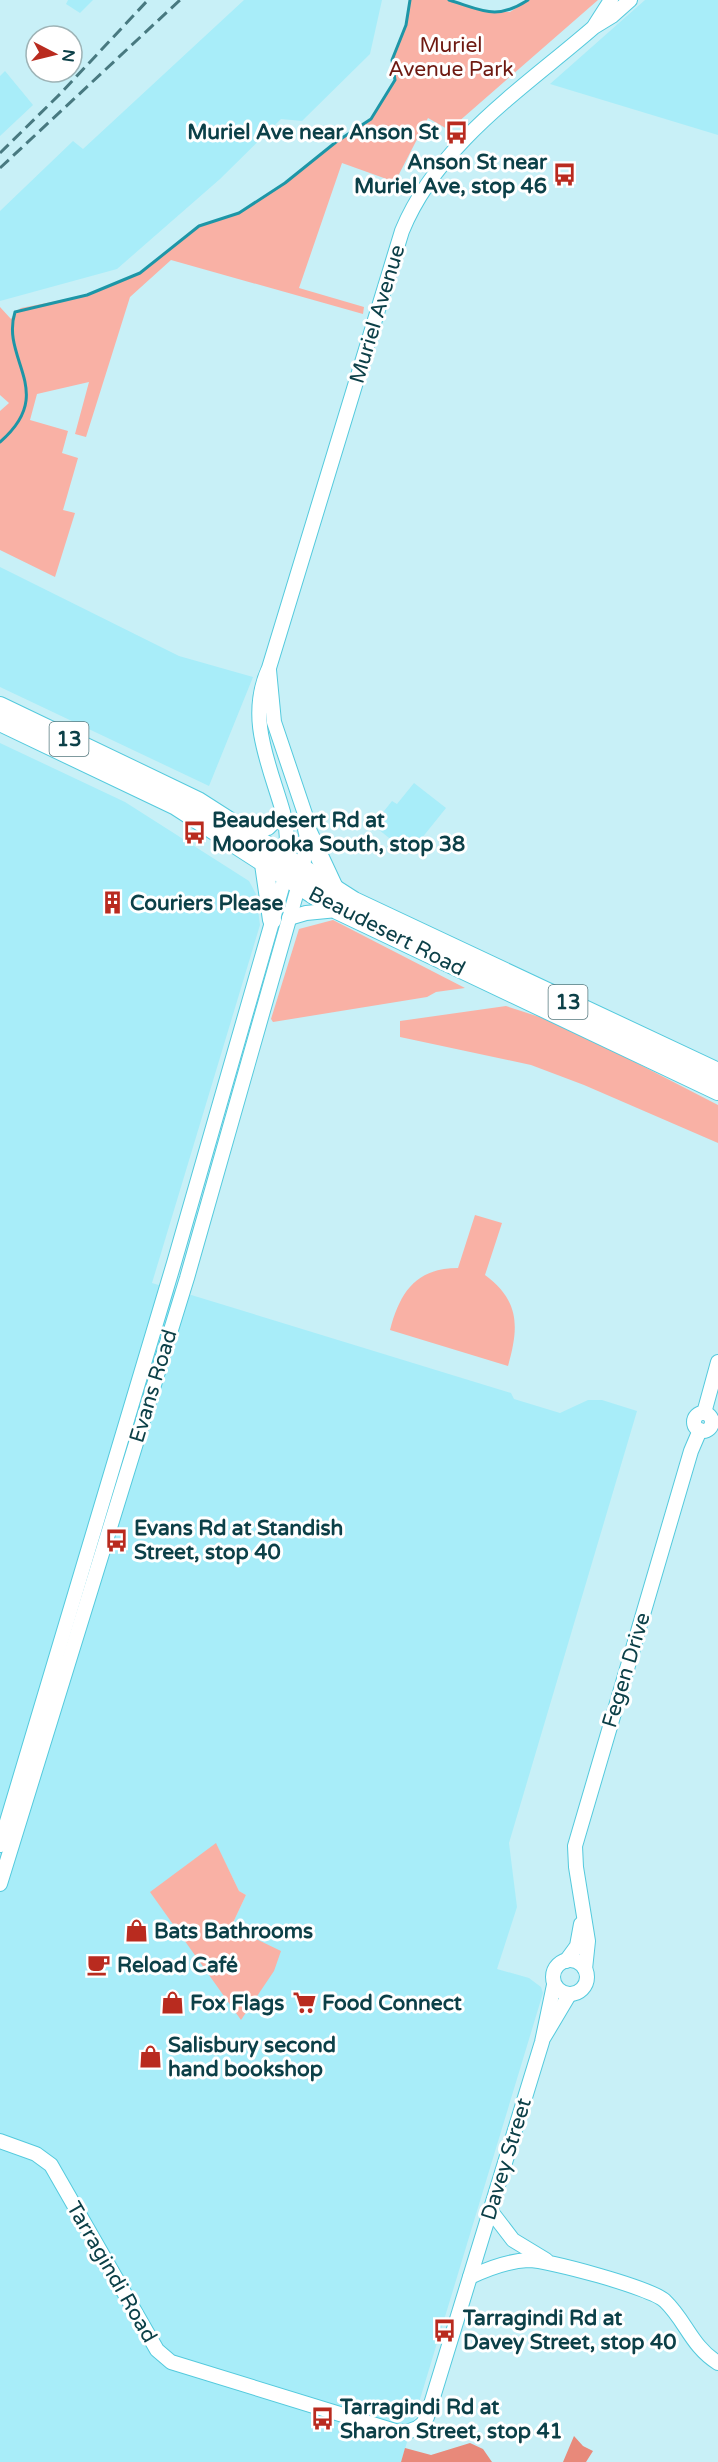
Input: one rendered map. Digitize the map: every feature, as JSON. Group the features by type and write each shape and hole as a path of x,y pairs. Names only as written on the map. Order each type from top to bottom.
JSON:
{"highway":[{"name":"Beaudesert Road","path":"0,706 198,801 243,830 337,910 718,1091"},
{"name":"Beaudesert Road","path":"0,722 176,806 264,864 294,873 335,890 718,1072"},
{"path":"308,830 335,890"},
{"path":"264,864 281,919"}],"main road":[{"name":"Muriel Avenue","path":"594,27 611,0"},
{"name":"Muriel Avenue","path":"294,873 283,813 265,757 259,726 261,686 269,668 388,277 411,210 428,182 461,143 594,27 612,16 630,0"},
{"name":"Muriel Avenue","path":"269,668 274,722 302,801 308,830 294,873"},
{"path":"243,830 268,828 283,813"},
{"name":"Evans Road","path":"0,1884 187,1278 254,1043 281,919 294,873"},
{"path":"281,919 306,913 337,910"},
{"name":"Evans Road","path":"0,1845 239,1039 281,919"},
{"path":"239,1039 254,1043"},
{"name":"Fegen Drive","path":"585,1969 588,1944 576,1868 575,1846 691,1451 700,1430 708,1429 712,1423 710,1416 704,1413 718,1362"},
{"name":"Fegen Drive","path":"566,1961 577,1946 583,1913"},
{"path":"566,1961 579,1963 585,1969 587,1978 584,1987 577,1993 569,1995 560,1992 554,1985 554,1971 566,1961"},
{"name":"Davey Street","path":"470,2277 542,2042 554,1985"},
{"name":"Davey Street","path":"542,2042 569,1995"},
{"name":"Tarragindi Road","path":"0,2141 28,2150 51,2165 157,2350 171,2362 395,2431 412,2431 424,2422 470,2277"},
{"path":"490,2210 514,2241 551,2263"},
{"path":"510,2264 516,2252 514,2241"},
{"path":"470,2277 529,2260 551,2263 658,2296 670,2306 694,2343 718,2363"}],"shaded area":[{"path":"68,0 93,0 80,13 66,4"},
{"path":"244,0 382,0 370,54 302,121 281,119 220,179 117,269 0,301 0,211 73,141 83,149"},
{"path":"645,0 718,0 718,135 550,84"},
{"path":"5,71 33,105 0,136 0,76"},
{"path":"0,567 179,656 253,677 209,786 0,687"},
{"path":"0,743 125,802 249,881 256,894 260,925 152,1283 511,1393 514,1399 560,1413 588,1400 602,1400 637,1411 509,1843 517,1907 497,1969 529,1978 541,1987 543,1993 401,2462 0,2462","holes":["216,1844 239,1891 246,1895 231,1927"]},
{"path":"414,783 446,808 409,854 373,825 392,801 397,804"},
{"path":"574,2436 583,2446 593,2451 586,2462 563,2462"},
{"path":"470,2443 483,2449 492,2462 401,2462 405,2448 431,2455"}],"green space":[{"name":"Muriel Avenue Park","path":"410,0 449,0 486,11 510,12 528,0 598,0 449,130 428,118 395,182 342,163 299,288 364,307 363,314 171,260 130,297 86,437 75,434 89,382 37,394 30,420 68,431 62,453 78,458 63,510 75,513 55,577 0,550 0,411 9,403 0,395 0,307 11,319 21,308 87,295 140,273 199,226 239,213 285,183 336,142 371,119 395,80 392,60 406,25"},
{"path":"333,920 465,988 436,992 427,997 273,1022 271,1019 299,929"},
{"path":"506,1006 561,1024 718,1105 718,1143 584,1085 531,1065 400,1037 400,1021"},
{"path":"475,1215 502,1223 485,1275 505,1295 514,1316 514,1339 508,1366 390,1330 399,1304 412,1285 431,1272 458,1268"},
{"path":"216,1843 239,1891 246,1895 231,1927 281,1951 274,1971 241,2020 150,1892"}],"waterway":[{"path":"0,442 17,424 25,407 24,376 14,346 12,329 15,312 87,295 140,273 199,226 239,213 285,183 336,142 371,119 395,80 392,60 406,25 410,0"},
{"path":"449,0 489,12 507,10 528,0"}],"railway":[{"path":"0,153 60,94 148,0"},
{"path":"0,168 180,0"}],"place":[{"name":"Muriel Ave near Anson St","path":"457,132"},
{"name":"Anson St near Muriel Ave, stop 46","path":"565,174"},
{"name":"Beaudesert Rd at Moorooka South, stop 38","path":"194,832"},
{"name":"Couriers Please","path":"112,903"},
{"name":"Evans Rd at Standish Street, stop 40","path":"116,1540"},
{"name":"Bats Bathrooms","path":"136,1931"},
{"name":"Reload Café","path":"99,1965"},
{"name":"Fox Flags","path":"172,2003"},
{"name":"Food Connect","path":"304,2003"},
{"name":"Salisbury second hand bookshop","path":"150,2057"},
{"name":"Tarragindi Rd at Davey Street, stop 40","path":"445,2330"},
{"name":"Tarragindi Rd at Sharon Street, stop 41","path":"322,2419"}]}
